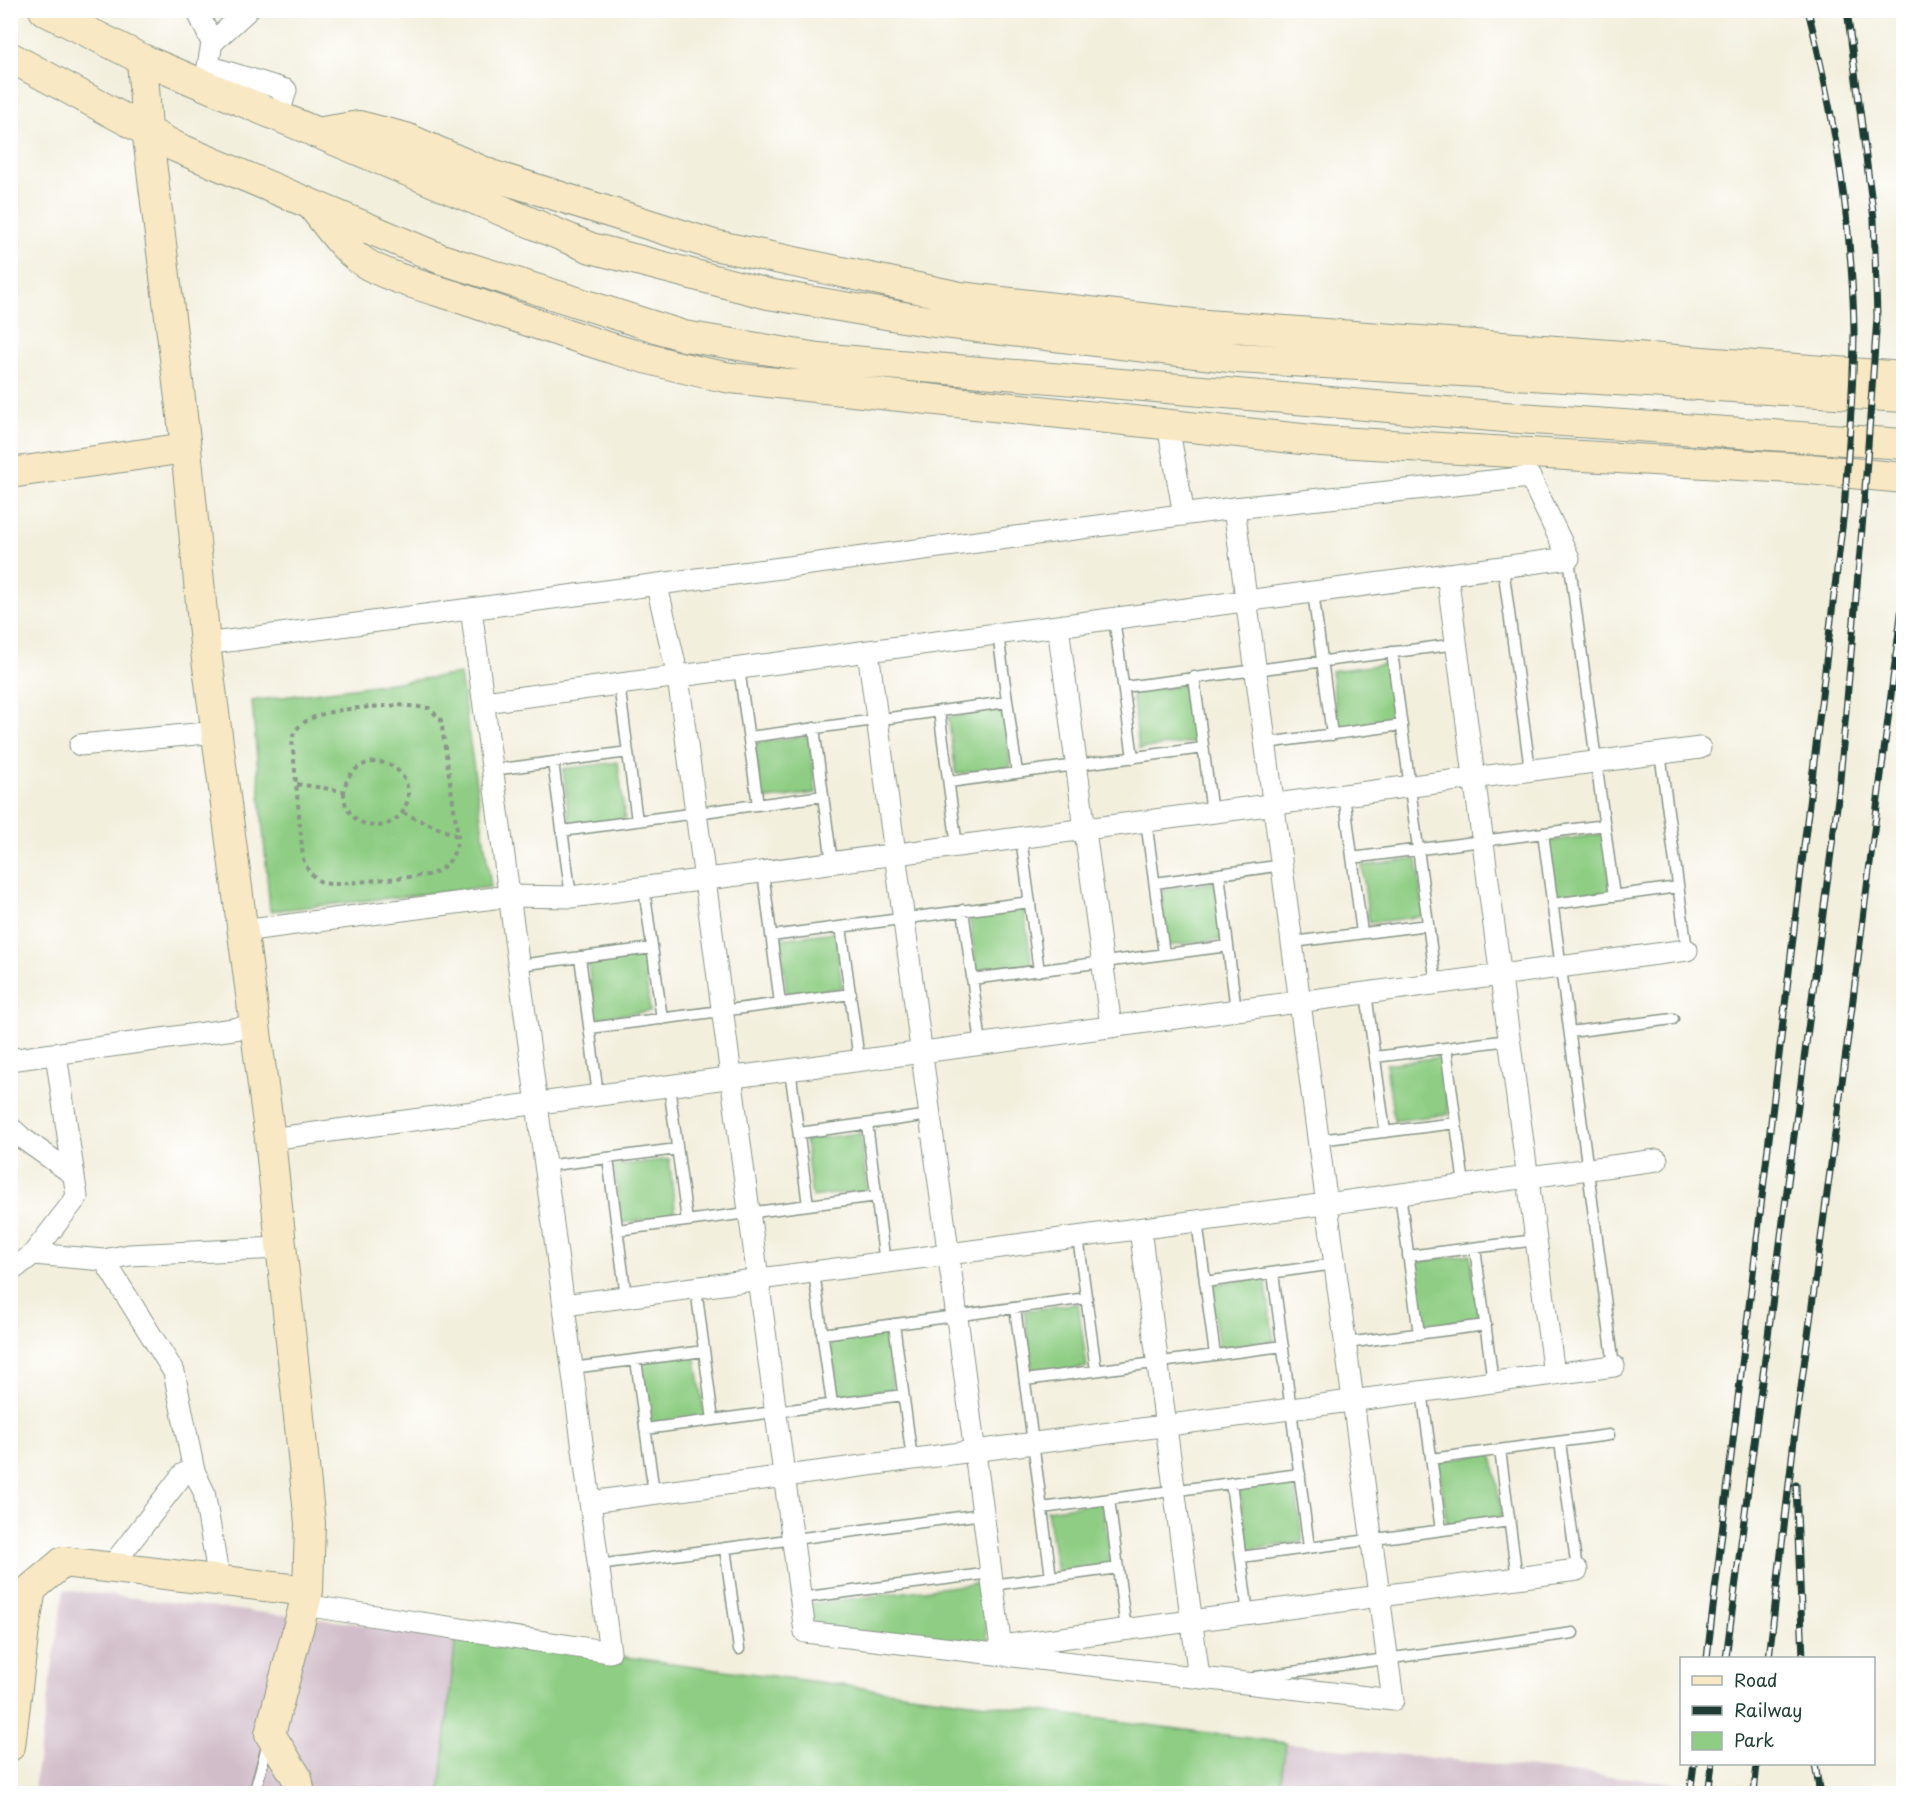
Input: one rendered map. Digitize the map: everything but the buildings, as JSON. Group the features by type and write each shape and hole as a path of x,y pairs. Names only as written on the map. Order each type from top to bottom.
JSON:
{"street":[{"path":"44,10 142,59 591,248 768,294 927,321 1238,358 1904,397"},
{"path":"197,10 212,43 208,66 286,90 278,117"},
{"path":"212,43 248,10"},
{"path":"10,57 147,129 176,147 441,260 684,336 818,358 1492,416 1904,444"},
{"path":"142,59 147,129 186,448 206,644 270,1139 310,1523 306,1598 270,1734 297,1778 300,1794"},
{"path":"316,133 359,126 406,138 491,175 714,245 960,297 1193,324 1904,376"},
{"path":"311,203 337,237 362,262 563,333 674,368 731,378 1321,441 1809,469 1904,478"},
{"path":"1168,425 1184,515"},
{"path":"10,473 186,448"},
{"path":"206,644 1234,508 1530,477 1569,558 484,702"},
{"path":"657,586 678,677 805,1632 1001,1650 1228,1681 1394,1700 1234,508"},
{"path":"1447,574 1554,1374"},
{"path":"10,1746 31,1589 63,1562 219,1580 306,1598 610,1652 471,609"},
{"path":"1058,626 1111,1027"},
{"path":"868,651 1001,1650"},
{"path":"80,745 217,732"},
{"path":"242,931 509,896 571,897 644,888 1700,748"},
{"path":"270,1139 1687,950"},
{"path":"10,1060 255,1026"},
{"path":"10,1272 33,1254 77,1197 56,1054"},
{"path":"10,1127 73,1174"},
{"path":"564,1305 1657,1160"},
{"path":"1140,1228 1199,1677"},
{"path":"33,1254 104,1260 129,1255 281,1248"},
{"path":"104,1260 174,1372 194,1471 204,1492 219,1580"},
{"path":"590,1502 1614,1366"},
{"path":"111,1568 183,1474 194,1471"},
{"path":"1001,1650 1126,1630 1577,1570"}],"lane":[{"path":"1569,558 1614,896"},
{"path":"1503,567 1530,770"},
{"path":"1313,592 1332,735"},
{"path":"1114,618 1133,758"},
{"path":"999,634 1017,773"},
{"path":"1124,687 1456,644"},
{"path":"1392,652 1436,984"},
{"path":"740,668 758,805"},
{"path":"1194,677 1212,813"},
{"path":"619,684 637,821"},
{"path":"748,737 1007,702"},
{"path":"939,711 957,846"},
{"path":"1266,743 1402,725"},
{"path":"814,728 832,863"},
{"path":"949,782 1203,748"},
{"path":"493,770 628,752"},
{"path":"1660,753 1687,950"},
{"path":"553,762 571,897"},
{"path":"1344,795 1362,933"},
{"path":"562,831 823,796"},
{"path":"1146,821 1164,954"},
{"path":"1352,858 1605,825"},
{"path":"1543,833 1614,1366"},
{"path":"1021,838 1039,971"},
{"path":"1155,883 1283,865"},
{"path":"763,872 780,1003"},
{"path":"1219,874 1236,1010"},
{"path":"1552,904 1678,887"},
{"path":"644,888 662,1019"},
{"path":"771,936 1030,902"},
{"path":"963,910 981,1044"},
{"path":"1293,942 1428,925"},
{"path":"841,927 859,1060"},
{"path":"972,980 1228,946"},
{"path":"519,965 652,948"},
{"path":"580,957 598,1095"},
{"path":"1366,993 1385,1132"},
{"path":"590,1028 851,994"},
{"path":"1570,1032 1673,1019"},
{"path":"1375,1058 1509,1040"},
{"path":"1446,1048 1464,1185"},
{"path":"790,1069 808,1205"},
{"path":"669,1086 687,1221"},
{"path":"798,1133 930,1115"},
{"path":"1319,1140 1456,1123"},
{"path":"867,1124 885,1263"},
{"path":"545,1166 677,1149"},
{"path":"608,1158 626,1297"},
{"path":"1400,1194 1419,1334"},
{"path":"617,1230 877,1196"},
{"path":"1197,1221 1215,1355"},
{"path":"1078,1237 1096,1370"},
{"path":"1408,1256 1536,1240"},
{"path":"1475,1248 1493,1382"},
{"path":"1205,1282 1335,1264"},
{"path":"814,1272 832,1404"},
{"path":"1273,1273 1309,1547"},
{"path":"696,1287 713,1420"},
{"path":"822,1334 1087,1298"},
{"path":"1015,1308 1051,1577"},
{"path":"894,1324 912,1459"},
{"path":"1346,1343 1486,1325"},
{"path":"1025,1380 1283,1346"},
{"path":"572,1368 704,1351"},
{"path":"636,1360 654,1493"},
{"path":"1422,1391 1441,1530"},
{"path":"645,1429 903,1395"},
{"path":"1431,1459 1609,1435"},
{"path":"1560,1442 1577,1570"},
{"path":"1500,1449 1517,1578"},
{"path":"1042,1508 1300,1474"},
{"path":"1231,1483 1248,1614"},
{"path":"1109,1499 1126,1630"},
{"path":"598,1565 983,1514"},
{"path":"1241,1557 1510,1521"},
{"path":"725,1548 739,1649"},
{"path":"800,1598 992,1579 1051,1577 1118,1568"},
{"path":"1228,1681 1573,1633"},
{"path":"254,1794 270,1734"}],"path":[{"path":"399,705 429,708 441,720 444,729 458,836 450,863 439,872 326,885 309,874 303,860 292,739 294,731 302,721 317,715 399,705"},
{"path":"383,762 393,766 407,782 408,803 403,813 386,825 365,825 349,812 343,791 352,772 361,765 383,762"},
{"path":"296,784 343,791"},
{"path":"403,813 458,836"}],"shaded area":[{"path":"64,1590 456,1635 440,1793 33,1794"},
{"path":"1286,1743 1776,1793 1279,1794"}],"green space":[{"path":"1386,664 1393,721 1338,728 1331,671"},
{"path":"460,674 491,887 270,911 252,701"},
{"path":"1187,685 1194,742 1139,749 1132,692"},
{"path":"1003,710 1011,767 956,774 948,717"},
{"path":"809,736 816,793 761,800 754,743"},
{"path":"618,762 625,819 570,826 563,769"},
{"path":"1604,834 1611,891 1556,898 1549,841"},
{"path":"1417,859 1424,916 1369,923 1362,866"},
{"path":"1215,882 1222,939 1167,946 1160,890"},
{"path":"1024,909 1032,966 977,973 969,916"},
{"path":"835,932 842,988 787,995 780,939"},
{"path":"643,955 650,1011 595,1018 588,962"},
{"path":"1441,1057 1449,1114 1394,1121 1386,1064"},
{"path":"860,1133 867,1190 812,1197 805,1140"},
{"path":"669,1159 676,1216 621,1223 614,1166"},
{"path":"1470,1254 1479,1319 1425,1327 1415,1262"},
{"path":"1265,1277 1274,1341 1219,1349 1210,1285"},
{"path":"1078,1303 1087,1367 1033,1375 1024,1311"},
{"path":"885,1333 893,1389 838,1396 830,1340"},
{"path":"695,1353 705,1418 650,1425 641,1361"},
{"path":"1492,1453 1502,1517 1447,1525 1438,1461"},
{"path":"1294,1478 1303,1542 1248,1550 1239,1486"},
{"path":"1102,1502 1111,1567 1057,1574 1047,1510"},
{"path":"980,1583 989,1648 812,1626 807,1604"},
{"path":"456,1635 1286,1743 1279,1793 440,1794"}],"railway":[{"path":"1707,1657 1844,511 1853,375 1854,329 1850,249 1840,169 1826,89 1808,10"},
{"path":"1726,1657 1839,791 1863,517 1877,317 1874,219 1847,10"},
{"path":"1769,1657 1794,1440 1852,1007 1904,591"},
{"path":"1796,1485 1803,1657"},
{"path":"1690,1794 1694,1765"},
{"path":"1708,1794 1712,1765"},
{"path":"1754,1794 1757,1765"},
{"path":"1815,1765 1820,1794"}]}
